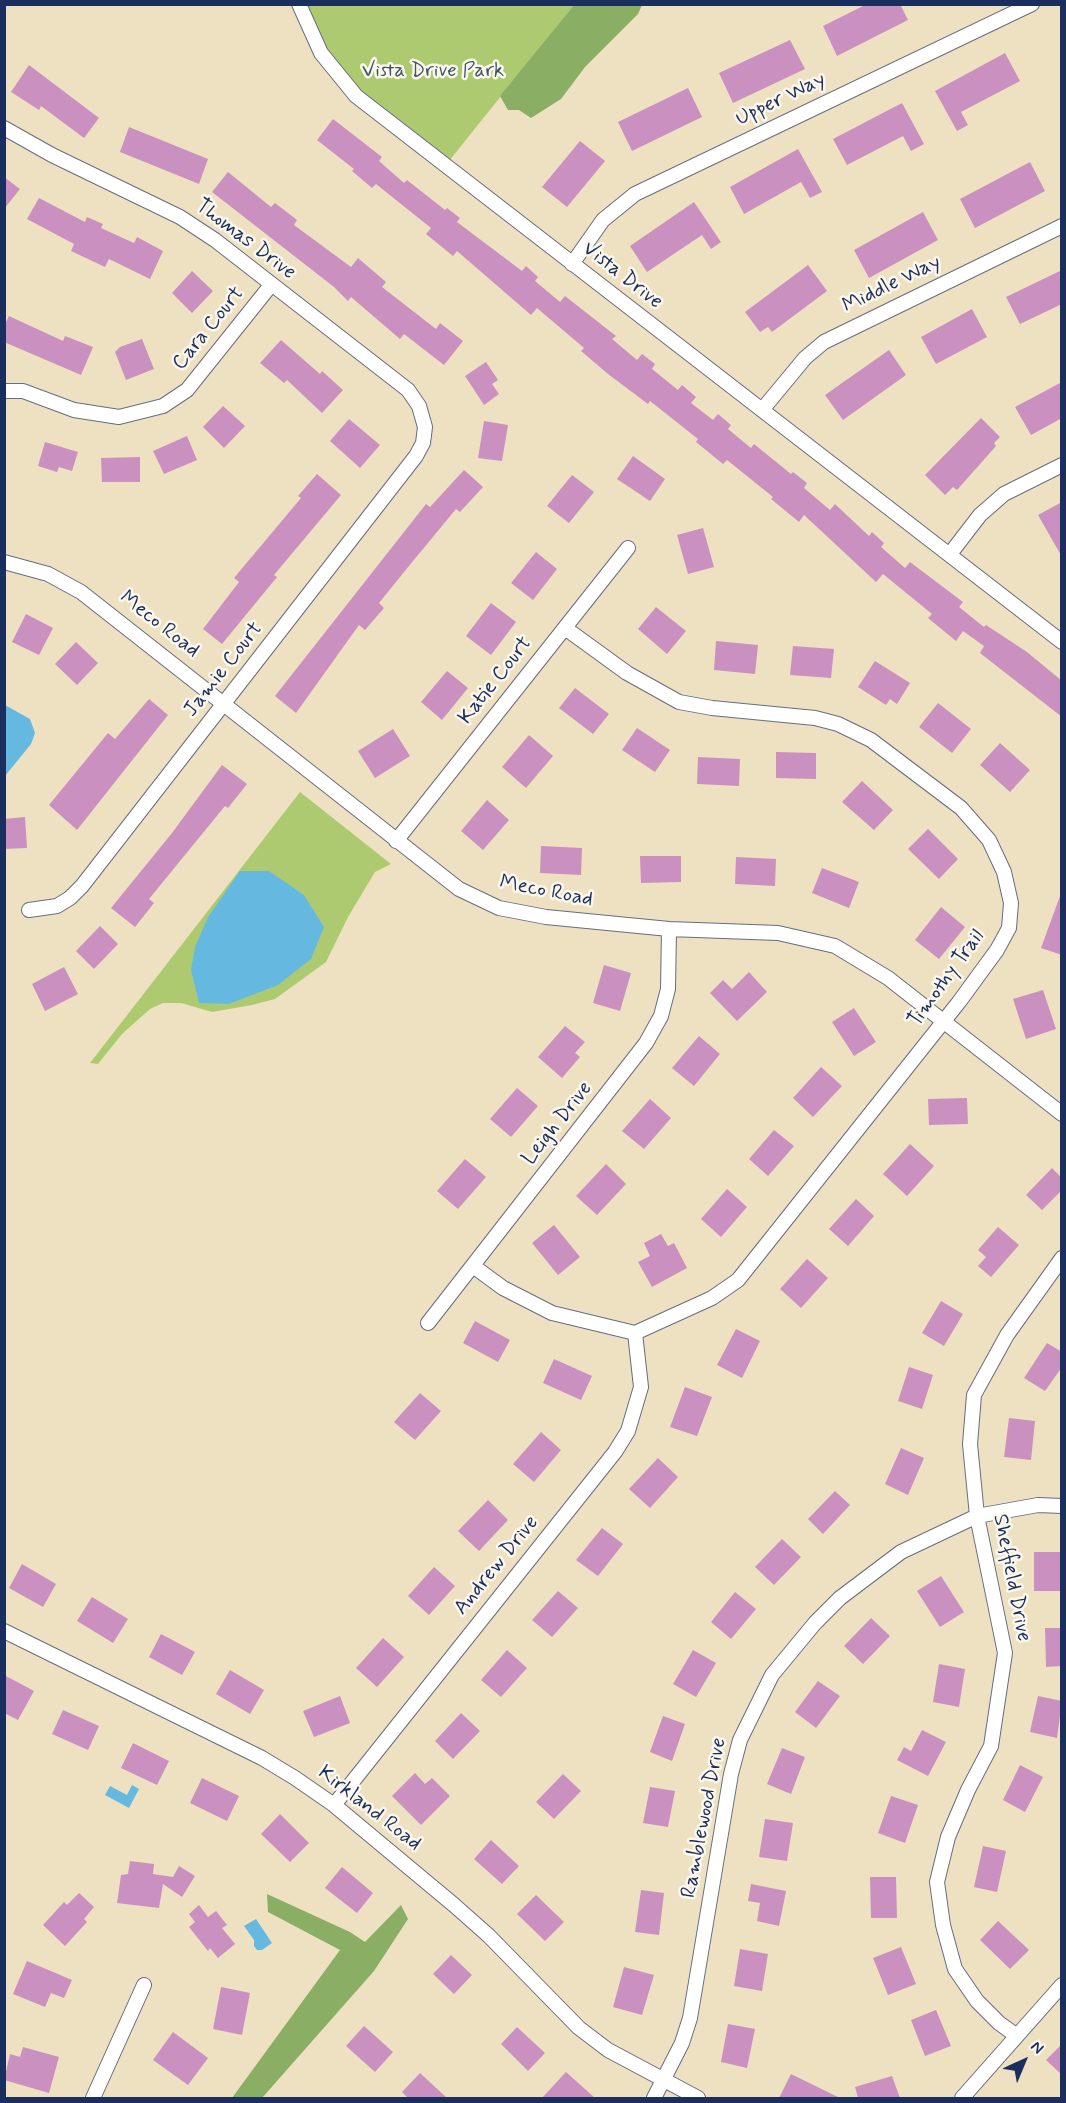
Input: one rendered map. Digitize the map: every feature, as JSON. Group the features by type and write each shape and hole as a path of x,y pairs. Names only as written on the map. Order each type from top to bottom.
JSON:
{"street":[{"name":"Vista Drive","path":"299,4 321,53 356,96 1062,642"},
{"name":"Upper Way","path":"572,264 603,220 635,194 1032,4"},
{"name":"Thomas Drive","path":"4,128 52,155 180,217 215,240 408,390 419,406 425,427"},
{"name":"Middle Way","path":"762,410 805,358 824,342 1062,226"},
{"name":"Cara Court","path":"4,391 23,391 74,410 119,417 163,405 187,390 271,285"},
{"name":"Jamie Court","path":"29,910 57,906 70,898 82,886 416,456 423,443 425,427"},
{"path":"950,554 980,515 1004,494 1062,465"},
{"name":"Katie Court","path":"396,841 628,548"},
{"name":"Meco Road","path":"4,562 48,574 81,592 459,889 499,908 556,919 669,929 778,933 835,946 888,978 1062,1114"},
{"name":"Timothy Trail","path":"565,628 627,673 679,702 712,708 776,712 838,724 880,747 961,808 989,840 1004,872 1011,903 1009,928 997,950 943,1022 738,1280 712,1298 635,1333"},
{"name":"Leigh Drive","path":"428,1323 646,1043 661,1016 668,989 669,929"},
{"name":"Sheffield Drive","path":"1017,2036 999,2023 977,2001 955,1969 943,1925 937,1882 948,1837 968,1790 991,1746 1000,1701 1005,1653 977,1516 970,1444 974,1395 1007,1335 1062,1258"},
{"path":"473,1266 503,1288 552,1313 635,1333"},
{"name":"Andrew Drive","path":"334,1805 615,1452 628,1431 641,1387 635,1333"},
{"name":"Ramblewood Drive","path":"654,2098 682,2043 690,2018 731,1774 740,1740 772,1675 815,1623 840,1598 901,1552 977,1516 1038,1505 1062,1506"},
{"name":"Kirkland Road","path":"4,1631 262,1758 334,1805 489,1936 579,2028 608,2050 698,2098"},
{"path":"93,2098 144,1985"},
{"path":"962,2098 1062,1985"}],"green space":[{"name":"Vista Drive Park","path":"299,5 574,5 445,166 356,96"},
{"path":"574,5 642,5 638,14 585,67 561,99 531,118 519,110 508,110 500,96"},
{"path":"300,792 391,864 375,872 348,917 326,962 275,999 252,1005 212,1012 181,1003 163,1003 150,1009 122,1034 98,1064 90,1063"},
{"path":"267,1894 350,1932 365,1942 401,1905 408,1919 374,1971 262,2098 232,2098 340,1950 268,1912"}],"water":[{"path":"5,705 30,719 35,733 31,744 5,776"},
{"path":"240,871 269,871 304,895 324,927 311,959 278,985 229,1004 199,1003 191,970 195,947 208,917"},
{"path":"132,1785 139,1789 129,1808 105,1795 110,1786 127,1795"},
{"path":"256,1919 272,1943 262,1950 257,1950 254,1946 254,1940 244,1926"}],"building":[{"path":"867,4 900,4 908,20 837,56 823,26"},
{"path":"790,40 805,69 733,103 719,73"},
{"path":"1005,53 1020,81 961,112 968,125 957,131 935,91"},
{"path":"29,65 99,118 84,138 41,106 39,110 11,92"},
{"path":"688,88 702,117 632,151 618,122"},
{"path":"902,103 924,144 911,151 903,136 847,165 833,139"},
{"path":"333,119 382,157 379,161 404,183 407,180 445,210 447,208 460,218 457,222 522,271 526,266 538,277 535,281 560,302 565,296 616,336 612,339 637,360 642,354 655,364 652,369 678,390 682,385 696,397 691,403 713,420 718,414 731,425 728,429 751,448 754,444 791,474 793,472 807,483 804,488 830,510 835,504 869,536 872,532 884,543 881,547 905,568 910,562 963,602 959,607 984,627 986,625 1027,652 1062,681 1062,717 980,653 984,646 963,631 956,641 928,618 932,614 883,574 876,582 804,515 799,522 771,499 773,497 727,460 723,464 696,442 698,439 650,401 648,404 608,374 581,351 584,348 537,308 531,315 457,251 453,256 426,234 431,228 376,184 372,188 352,171 354,169 317,140"},
{"path":"129,127 208,159 199,184 120,152"},
{"path":"580,141 605,161 567,207 542,187"},
{"path":"798,149 822,192 810,198 801,182 744,214 730,187"},
{"path":"1030,162 1045,191 975,228 960,199"},
{"path":"228,172 271,207 275,203 297,220 294,225 351,267 358,258 386,282 382,287 436,329 440,323 463,341 444,365 404,334 400,339 351,297 348,301 334,287 212,192"},
{"path":"4,177 20,189 4,209"},
{"path":"39,198 85,222 87,217 103,224 101,228 134,243 137,237 163,251 150,279 109,259 105,267 71,251 74,244 27,219"},
{"path":"694,202 721,242 711,249 702,235 647,272 630,246"},
{"path":"923,212 938,240 869,278 854,250"},
{"path":"808,265 827,291 772,332 768,327 760,332 745,312"},
{"path":"1062,270 1062,304 1020,324 1006,297"},
{"path":"192,271 213,291 192,313 172,293"},
{"path":"972,309 987,337 936,364 921,337"},
{"path":"9,316 63,341 65,336 93,347 81,375 4,342 4,326"},
{"path":"142,339 154,369 126,380 115,352 120,347"},
{"path":"281,340 320,374 322,371 343,390 322,413 287,380 284,383 260,363"},
{"path":"889,350 906,375 843,420 825,395"},
{"path":"486,362 498,380 492,384 499,394 484,405 465,376"},
{"path":"1062,382 1062,418 1031,435 1015,407"},
{"path":"223,406 245,426 224,448 203,427"},
{"path":"981,418 1000,437 994,443 996,446 957,490 953,487 945,495 925,475"},
{"path":"349,419 380,445 360,468 330,441"},
{"path":"484,421 508,425 502,461 478,458"},
{"path":"187,436 197,460 164,474 153,451"},
{"path":"45,442 78,452 72,471 59,467 57,472 38,466"},
{"path":"633,456 665,479 650,501 617,479"},
{"path":"140,457 140,482 102,482 101,458"},
{"path":"464,470 483,487 460,512 456,509 413,561 379,603 384,608 365,630 359,625 296,713 275,696 426,504 430,507"},
{"path":"317,474 341,495 274,575 277,577 222,644 203,629 239,582 234,578 301,498 298,496"},
{"path":"572,475 594,492 569,523 547,506"},
{"path":"1062,502 1062,557 1038,515"},
{"path":"703,528 714,567 688,574 677,535"},
{"path":"536,552 557,569 533,600 511,583"},
{"path":"491,603 516,622 491,655 466,636"},
{"path":"656,607 686,631 667,654 638,629"},
{"path":"26,614 53,628 39,655 12,642"},
{"path":"716,641 758,645 755,674 714,670"},
{"path":"76,642 98,663 77,685 55,664"},
{"path":"793,646 834,649 831,678 790,675"},
{"path":"875,661 910,683 897,704 890,699 886,705 858,687"},
{"path":"447,671 468,688 442,720 421,702"},
{"path":"575,688 609,714 593,734 559,708"},
{"path":"149,699 168,715 77,830 49,805 108,733 115,739"},
{"path":"938,703 971,729 952,753 919,727"},
{"path":"637,728 670,750 655,772 622,750"},
{"path":"393,729 410,756 375,778 358,751"},
{"path":"529,735 553,756 526,788 502,767"},
{"path":"1000,743 1030,770 1010,792 980,765"},
{"path":"776,752 816,753 816,779 776,778"},
{"path":"698,757 740,759 739,786 697,784"},
{"path":"222,765 247,784 228,808 225,806 149,899 154,903 135,927 111,908 172,833"},
{"path":"862,781 893,810 874,830 842,802"},
{"path":"487,800 509,820 483,850 461,831"},
{"path":"25,817 27,848 4,849 4,819"},
{"path":"928,829 958,859 939,879 908,849"},
{"path":"541,846 582,848 581,875 540,873"},
{"path":"640,856 681,856 681,882 641,883"},
{"path":"736,857 776,859 775,886 735,884"},
{"path":"822,868 859,882 849,908 812,893"},
{"path":"1060,896 1062,896 1062,955 1041,948"},
{"path":"941,907 965,927 939,959 915,940"},
{"path":"100,926 118,944 94,969 76,951"},
{"path":"604,965 631,973 620,1011 593,1003"},
{"path":"64,967 78,994 45,1011 32,984"},
{"path":"749,972 767,992 737,1021 710,993 723,980 732,989"},
{"path":"1043,990 1056,1029 1026,1039 1013,999"},
{"path":"854,1008 876,1042 854,1056 832,1022"},
{"path":"565,1026 585,1042 575,1053 580,1057 562,1078 538,1057"},
{"path":"699,1036 720,1054 694,1086 672,1068"},
{"path":"821,1067 842,1086 813,1117 793,1098"},
{"path":"517,1088 538,1106 511,1137 490,1119"},
{"path":"967,1098 968,1124 929,1125 928,1099"},
{"path":"650,1099 671,1118 644,1149 622,1131"},
{"path":"774,1130 794,1146 768,1176 749,1159"},
{"path":"910,1144 934,1166 907,1196 883,1174"},
{"path":"465,1159 486,1177 458,1209 437,1191"},
{"path":"606,1164 626,1184 597,1215 576,1196"},
{"path":"1052,1168 1062,1178 1062,1190 1042,1210 1026,1195"},
{"path":"727,1189 747,1207 721,1237 701,1219"},
{"path":"856,1199 874,1216 848,1246 829,1229"},
{"path":"554,1225 580,1257 558,1275 532,1243"},
{"path":"998,1227 1019,1245 991,1277 978,1266 986,1257 978,1250"},
{"path":"661,1234 668,1246 674,1243 687,1268 652,1287 638,1262 650,1256 644,1243"},
{"path":"807,1259 828,1278 801,1308 780,1289"},
{"path":"941,1301 963,1314 944,1346 922,1333"},
{"path":"475,1321 510,1340 498,1362 463,1343"},
{"path":"736,1329 760,1341 742,1378 717,1365"},
{"path":"1047,1343 1062,1352 1062,1367 1045,1391 1024,1378"},
{"path":"554,1359 592,1376 581,1400 543,1383"},
{"path":"909,1367 933,1375 922,1409 898,1401"},
{"path":"685,1387 712,1397 697,1436 670,1427"},
{"path":"420,1393 441,1411 415,1440 394,1422"},
{"path":"1009,1418 1035,1421 1031,1460 1004,1457"},
{"path":"541,1432 561,1450 534,1482 513,1464"},
{"path":"901,1448 924,1458 908,1495 885,1484"},
{"path":"658,1458 678,1477 650,1508 629,1489"},
{"path":"835,1491 850,1505 823,1534 808,1519"},
{"path":"488,1500 508,1520 479,1551 458,1531"},
{"path":"602,1528 623,1544 598,1576 576,1560"},
{"path":"782,1539 801,1557 774,1585 755,1567"},
{"path":"1034,1552 1061,1552 1062,1591 1034,1591"},
{"path":"22,1564 56,1584 43,1607 9,1588"},
{"path":"434,1567 455,1586 429,1615 408,1596"},
{"path":"941,1576 964,1612 940,1627 917,1591"},
{"path":"558,1591 578,1608 552,1637 532,1620"},
{"path":"735,1592 756,1609 731,1639 711,1622"},
{"path":"92,1597 128,1619 113,1643 77,1621"},
{"path":"871,1618 890,1636 863,1664 844,1646"},
{"path":"1045,1628 1062,1628 1062,1666 1046,1667"},
{"path":"161,1634 195,1652 182,1675 149,1657"},
{"path":"383,1638 404,1657 377,1687 356,1668"},
{"path":"507,1650 527,1668 501,1697 481,1680"},
{"path":"693,1650 716,1663 696,1697 673,1684"},
{"path":"939,1664 965,1669 959,1707 933,1702"},
{"path":"230,1670 264,1690 250,1714 216,1694"},
{"path":"4,1675 34,1691 18,1720 4,1713"},
{"path":"818,1681 840,1696 816,1728 795,1712"},
{"path":"340,1696 350,1723 314,1737 303,1711"},
{"path":"1038,1696 1062,1701 1057,1738 1030,1732"},
{"path":"63,1710 99,1726 88,1750 52,1734"},
{"path":"461,1713 480,1731 453,1759 435,1741"},
{"path":"663,1716 685,1724 672,1761 650,1752"},
{"path":"922,1730 946,1742 928,1776 897,1760 904,1747 911,1751"},
{"path":"133,1743 169,1761 157,1785 121,1768"},
{"path":"782,1748 805,1757 791,1794 767,1784"},
{"path":"1020,1765 1043,1777 1025,1812 1003,1800"},
{"path":"415,1773 425,1784 432,1778 450,1796 421,1825 392,1796"},
{"path":"563,1774 581,1791 554,1819 536,1802"},
{"path":"202,1778 239,1796 227,1821 190,1803"},
{"path":"650,1787 675,1791 668,1827 643,1823"},
{"path":"891,1796 918,1805 905,1843 878,1833"},
{"path":"280,1814 309,1843 290,1862 261,1834"},
{"path":"765,1819 793,1823 787,1861 759,1857"},
{"path":"491,1840 519,1866 502,1884 474,1859"},
{"path":"983,1846 1006,1851 997,1892 974,1887"},
{"path":"130,1861 154,1864 153,1874 173,1877 179,1866 195,1876 182,1897 163,1884 159,1908 117,1903 121,1875 128,1874"},
{"path":"342,1867 373,1893 357,1913 325,1888"},
{"path":"870,1877 896,1877 897,1918 871,1918"},
{"path":"751,1884 786,1891 779,1926 757,1921 760,1903 748,1901"},
{"path":"641,1890 664,1893 659,1935 635,1932"},
{"path":"79,1893 94,1907 84,1919 87,1922 65,1946 43,1925 64,1902 67,1905"},
{"path":"536,1895 564,1922 545,1941 517,1914"},
{"path":"199,1905 208,1917 216,1911 227,1925 222,1928 235,1944 218,1958 210,1948 208,1951 189,1927 195,1922 189,1914"},
{"path":"998,1921 1029,1950 1010,1969 980,1940"},
{"path":"901,1947 916,1984 888,1995 873,1958"},
{"path":"740,1949 768,1954 762,1991 734,1986"},
{"path":"451,1955 472,1975 454,1994 433,1974"},
{"path":"27,1961 72,1980 64,1998 51,1993 45,2007 13,1994"},
{"path":"624,1967 654,1975 642,2015 613,2007"},
{"path":"221,1987 250,1993 242,2035 213,2029"},
{"path":"936,2010 951,2046 925,2056 911,2020"},
{"path":"728,2024 755,2029 747,2068 721,2062"},
{"path":"364,2026 393,2052 375,2072 346,2046"},
{"path":"517,2027 545,2053 528,2071 501,2044"},
{"path":"173,2032 208,2058 188,2085 153,2060"},
{"path":"1062,2044 1062,2075 1046,2060"},
{"path":"23,2047 59,2057 49,2093 4,2080 10,2054 20,2057"},
{"path":"566,2072 595,2098 542,2098"},
{"path":"420,2073 447,2098 408,2098 402,2092"},
{"path":"791,2074 840,2098 779,2098"},
{"path":"892,2076 900,2098 858,2098 855,2087"}]}
